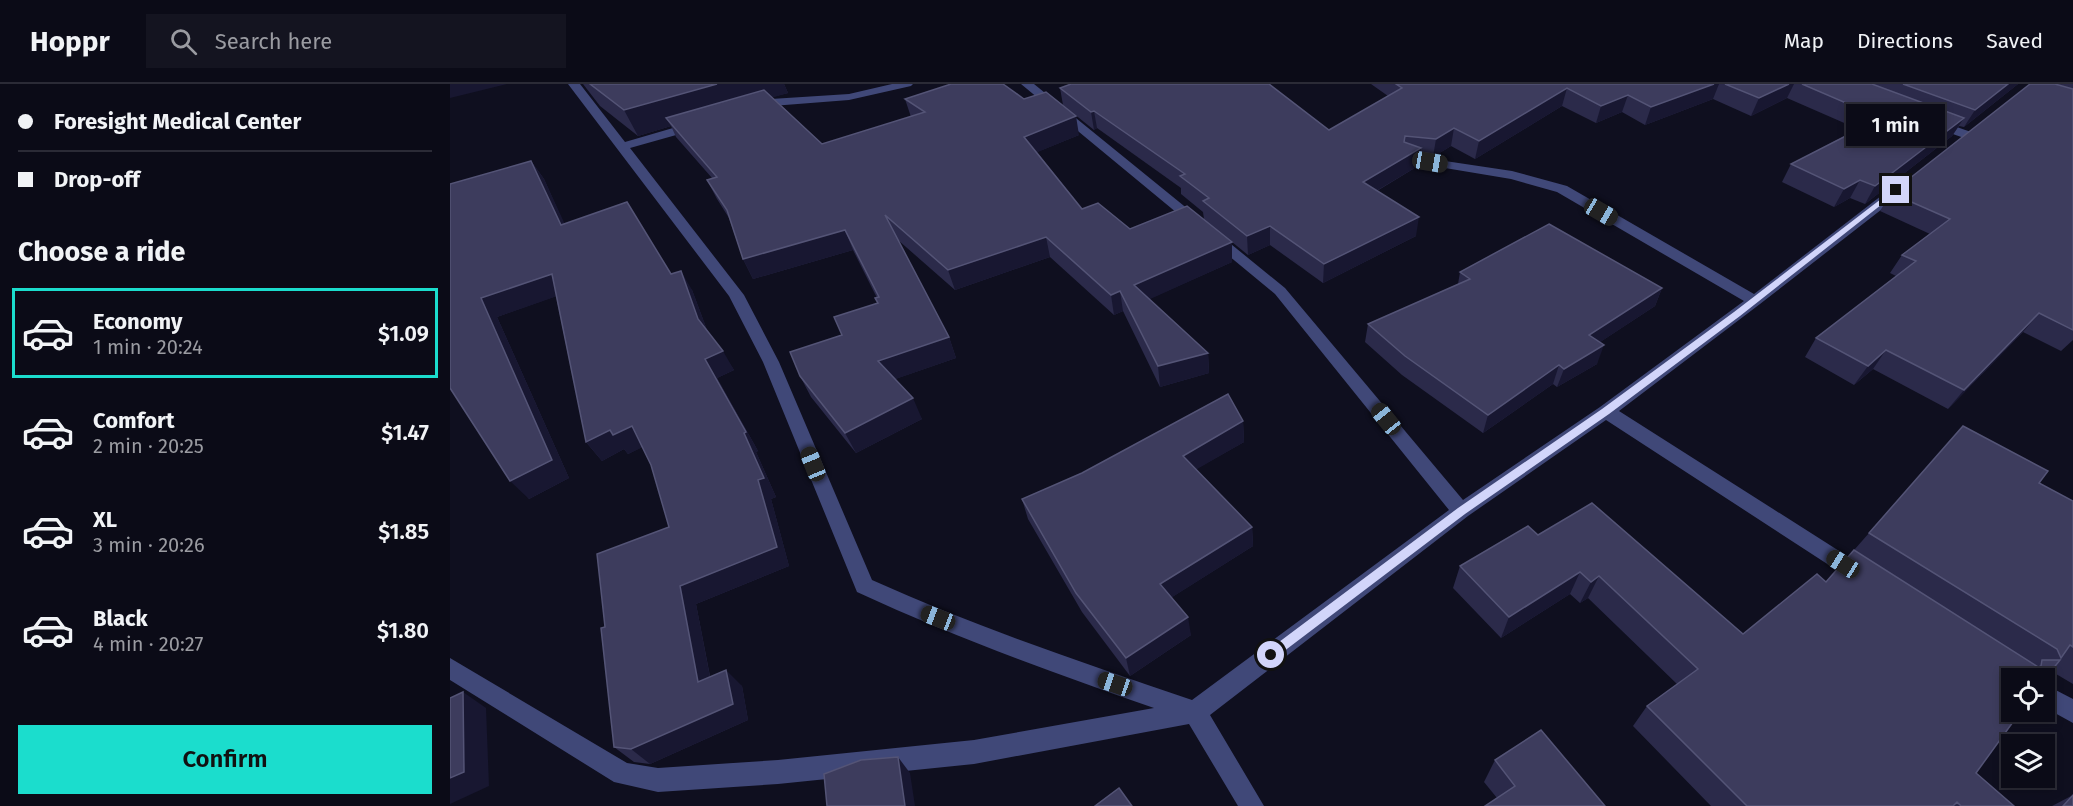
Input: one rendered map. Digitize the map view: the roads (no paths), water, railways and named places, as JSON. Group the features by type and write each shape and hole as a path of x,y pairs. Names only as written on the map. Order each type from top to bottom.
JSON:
{"street":[{"path":"574,84 736,295 751,320 771,362 864,586 919,611 1024,652 1195,712 1252,806"},
{"path":"739,113 771,104 849,97 907,84"},
{"path":"1027,84 1280,291 1461,511"},
{"path":"1926,120 1967,135"},
{"path":"621,147 707,122"},
{"path":"1949,150 1983,122"},
{"path":"1409,158 1512,175 1562,189 1755,300"},
{"path":"450,668 623,774 658,780 778,772 974,752 1195,712 1461,511 1606,411 1755,300 1921,171"},
{"path":"1606,411 1882,589"},
{"path":"2055,701 2073,712"}]}
